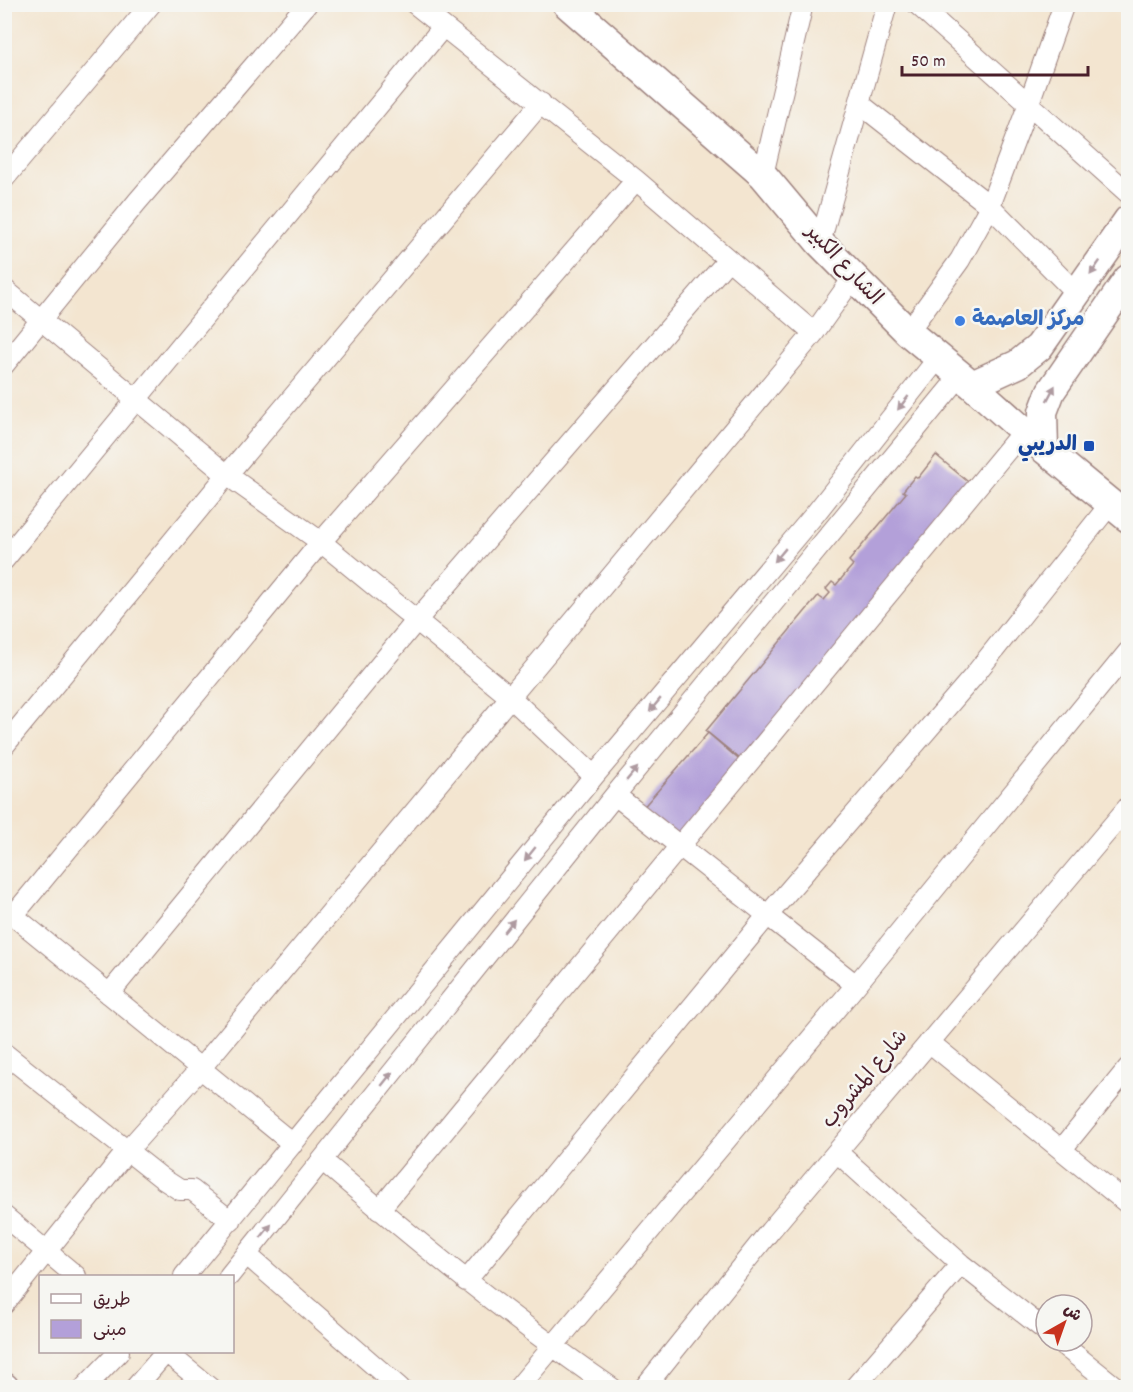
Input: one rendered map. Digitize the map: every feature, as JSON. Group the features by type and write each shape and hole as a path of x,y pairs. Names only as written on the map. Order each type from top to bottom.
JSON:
{"street":[{"path":"4,179 151,4"},
{"path":"4,366 137,202 307,4"},
{"path":"415,4 636,180 814,333"},
{"name":"الشارع الكبير","path":"567,4 764,175 820,243 908,332 1120,510"},
{"path":"764,175 803,4"},
{"path":"820,243 887,4"},
{"path":"917,4 1128,193"},
{"path":"908,332 960,260 990,206 1064,4"},
{"path":"4,560 443,27"},
{"path":"4,746 227,475 541,103"},
{"path":"860,104 990,206 1077,294"},
{"path":"293,1144 9,912 321,542 636,180"},
{"path":"230,1275 615,795 966,381 1018,364 1039,347 1128,220"},
{"path":"109,994 416,621 728,260"},
{"path":"4,1304 127,1151 200,1069 814,333 853,278"},
{"path":"379,1210 679,846 1034,440 1051,391 1128,279"},
{"path":"4,289 227,475 321,542 510,697 594,776"},
{"path":"185,1275 594,776 814,514 939,357"},
{"path":"466,1281 767,916 1120,510"},
{"path":"518,1388 856,985 1128,652"},
{"path":"615,795 856,985"},
{"name":"شارع المشروب","path":"644,1388 770,1231 1128,807"},
{"path":"929,1042 1128,1204"},
{"path":"4,1053 174,1188 180,1191 192,1190 231,1221"},
{"path":"1062,1149 1128,1068"},
{"path":"837,1152 961,1264 1034,1322"},
{"path":"323,1161 466,1281 552,1347 612,1388"},
{"path":"4,1216 75,1275"},
{"path":"247,1255 400,1388"},
{"path":"864,1384 961,1264"},
{"path":"84,1388 118,1353"},
{"path":"135,1388 165,1353"},
{"path":"167,1353 210,1388"},
{"path":"1073,1353 1117,1388"}],"building":[{"path":"936,455 973,486 745,763 706,731 818,596 824,600 830,593 826,589 832,582 836,585 853,565 849,561 906,493 903,491 915,476 918,478"},
{"path":"708,733 744,764 677,841 641,810"}],"place":[{"name":"مركز العاصمة","path":"960,321"},
{"name":"الدريبي","path":"1089,446"}]}
